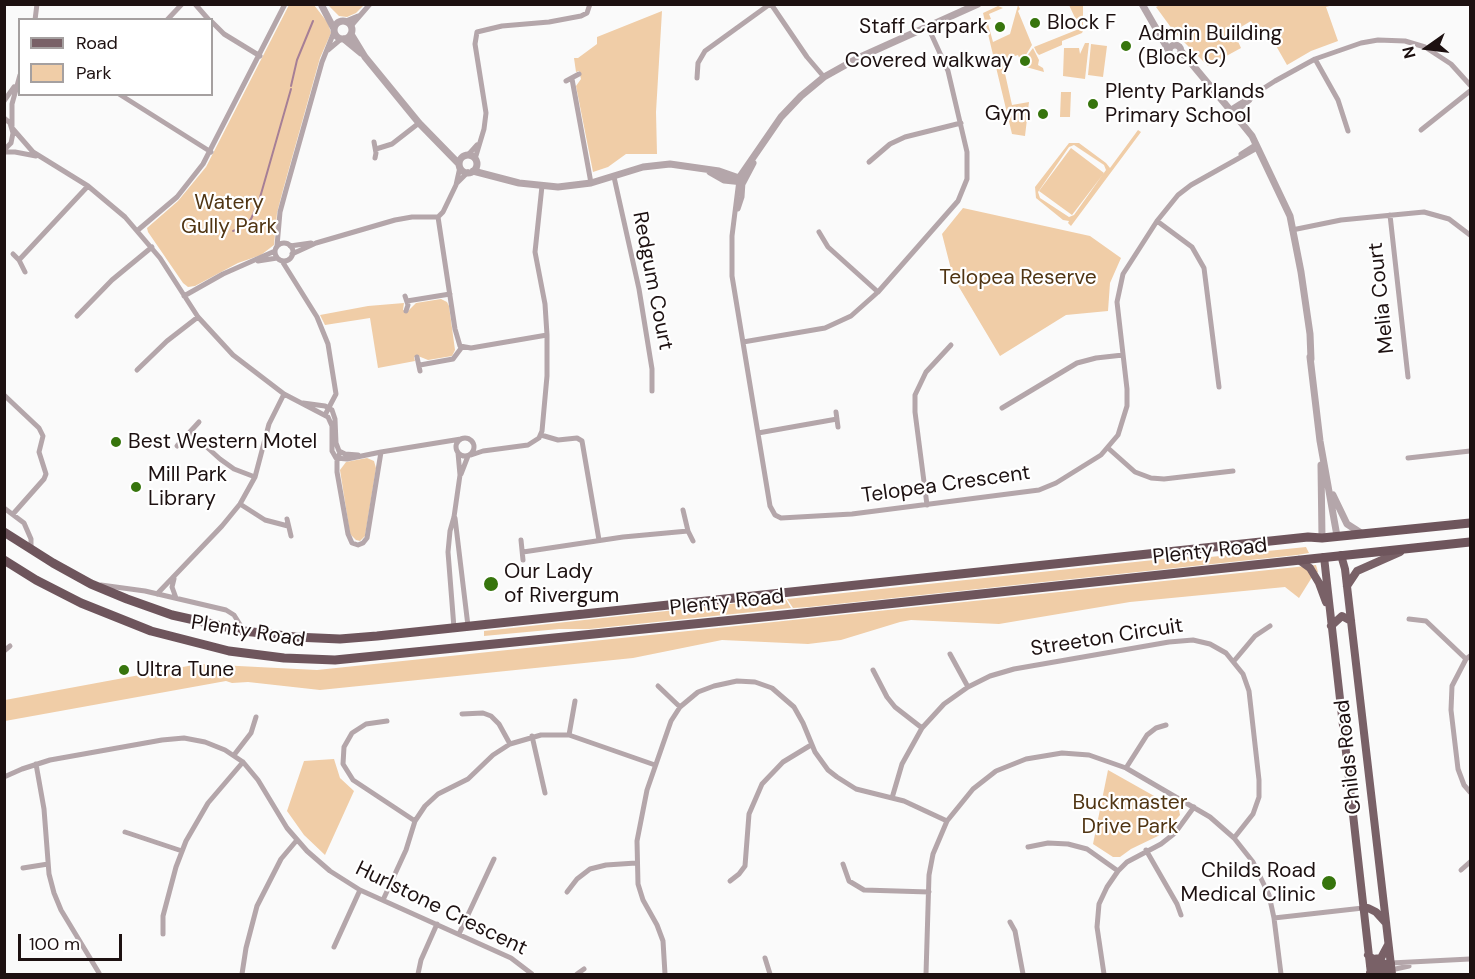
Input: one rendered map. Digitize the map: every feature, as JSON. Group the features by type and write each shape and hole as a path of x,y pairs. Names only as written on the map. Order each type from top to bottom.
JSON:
{"highway":[{"name":"Plenty Road","path":"4,532 91,584 127,600 172,615 244,632 340,639 1308,537 1322,538 1470,523"},
{"name":"Childs Road","path":"1337,536 1341,555"},
{"name":"Childs Road","path":"1322,538 1324,557"},
{"name":"Plenty Road","path":"4,560 58,592 120,620 178,639 229,651 284,658 335,660 1470,542"},
{"path":"468,626 470,647"},
{"path":"454,628 457,649"}],"main road":[{"path":"1347,586 1357,571 1410,548"},
{"name":"Childs Road","path":"1341,555 1347,586 1391,969"},
{"name":"Childs Road","path":"1324,557 1370,971"},
{"path":"1299,560 1314,574 1330,614"},
{"path":"1331,626 1342,616 1351,621"},
{"path":"1363,908 1376,912 1386,923"},
{"path":"1368,955 1373,959 1381,957 1388,944"},
{"path":"1370,971 1391,969"}],"street":[{"path":"169,18 182,4"},
{"path":"195,4 207,18"},
{"path":"138,230 182,192 211,152 285,4"},
{"path":"325,53 370,4"},
{"path":"250,262 280,260 316,243 400,219 438,217 443,212 484,129 486,113 475,44 477,32 502,26 549,22 581,16 587,13 590,4"},
{"path":"697,78 698,63 705,51 770,4 822,78"},
{"name":"Telopea Crescent","path":"978,4 858,57 822,78 781,117 756,153 750,172 740,181 742,197 736,213 732,243 732,276 769,501 773,512 778,517 852,514 1044,488 1087,464 1108,448 1118,435 1125,414 1127,398 1118,310 1118,288 1126,267 1168,206 1184,189 1256,146"},
{"path":"1142,4 1172,54 1194,68"},
{"path":"321,5 346,30 419,123 447,150 468,164 495,176 519,183 568,186 591,183 643,167 678,164 719,171 740,181"},
{"path":"321,5 334,30 325,53 286,190 276,248 280,260 320,322 328,344 336,391 325,414"},
{"path":"213,24 224,34 260,56"},
{"path":"743,342 831,326 858,312 946,216 961,195 967,179 968,165 961,123 948,71 928,27"},
{"path":"334,30 346,30"},
{"path":"334,30 346,30"},
{"path":"1161,34 1180,46 1181,51 1194,68 1234,113 1256,146 1281,196 1301,272 1310,334 1320,441 1322,538"},
{"path":"1234,113 1275,81 1316,59 1369,42 1385,40 1405,41 1425,47 1444,58 1470,85"},
{"path":"1172,54 1170,47 1175,44"},
{"path":"1172,54 1178,56 1181,51"},
{"path":"1316,59 1338,100 1348,131"},
{"path":"579,74 569,80 591,183"},
{"path":"4,101 18,80"},
{"path":"4,151 11,143 12,104 16,84"},
{"path":"1421,130 1470,91"},
{"path":"122,96 211,152"},
{"path":"4,118 27,147 116,207 152,247 198,317 219,342 244,365 284,394 325,414 331,423 334,455 364,455 461,439 469,439 473,443 494,450"},
{"path":"376,149 392,144 419,123"},
{"path":"869,162 890,144 905,137 961,123"},
{"path":"374,142 375,158"},
{"path":"4,151 41,157"},
{"path":"456,185 468,164"},
{"name":"Redgum Court","path":"614,177 639,289 653,376 652,391"},
{"path":"19,260 88,186"},
{"path":"438,442 448,444 463,456 528,445 541,435 547,382 547,335 545,304 535,252 542,186"},
{"path":"1292,231 1341,220 1416,212 1431,213 1456,223 1470,235"},
{"name":"Melia Court","path":"1390,215 1408,377"},
{"path":"438,217 457,339 462,347"},
{"path":"1157,221 1192,247 1204,268 1219,387"},
{"path":"278,227 288,244 293,277"},
{"path":"819,232 828,247 878,292"},
{"path":"184,296 208,281 276,248 281,243 316,243"},
{"path":"77,316 112,280 152,247"},
{"path":"13,254 25,272"},
{"path":"406,310 406,299 450,294"},
{"path":"137,370 167,340 198,317"},
{"path":"462,347 471,348 547,335"},
{"path":"927,505 915,412 915,395 926,372 951,345"},
{"path":"417,357 420,368 453,358 462,347"},
{"path":"1002,408 1077,363 1123,355"},
{"path":"157,594 240,504 255,477 269,424 284,394"},
{"path":"4,395 43,434 39,452 46,474 45,479 13,514"},
{"path":"302,403 329,408 335,416 339,455 337,472 348,537 352,543 360,544 365,541 369,530 381,452"},
{"path":"836,411 838,427"},
{"path":"758,433 837,419"},
{"path":"177,446 199,422"},
{"path":"190,432 227,464 255,477"},
{"path":"541,435 558,440 577,438 582,441 599,540"},
{"path":"454,628 448,562 450,531 460,475 456,445 461,439"},
{"path":"1320,441 1337,536"},
{"path":"460,475 474,448 473,443"},
{"path":"1108,448 1135,472 1151,478 1164,479 1233,471"},
{"path":"1408,458 1470,451"},
{"path":"1329,484 1347,524 1362,534"},
{"path":"240,504 265,520 287,523 291,536"},
{"path":"4,508 27,528 32,542 31,550"},
{"path":"683,510 693,541"},
{"path":"454,517 468,626"},
{"path":"523,552 637,535 688,531"},
{"path":"521,540 524,560"},
{"path":"174,577 172,587 176,598"},
{"name":"Plenty Road","path":"91,584 157,594 230,612 244,632"},
{"path":"1409,619 1426,621 1468,657 1452,686 1450,710 1458,769 1464,785 1470,792"},
{"path":"1234,661 1256,636 1270,626"},
{"name":"Streeton Circuit","path":"892,798 902,764 921,728 944,704 968,687 990,676 1014,669 1180,640 1193,640 1210,644 1234,661 1243,674 1249,691 1260,789 1253,814 1234,838"},
{"path":"4,651 10,646"},
{"path":"950,654 968,687"},
{"path":"873,670 895,707 921,728"},
{"path":"665,975 663,941 640,892 636,863 639,821 646,790 671,721 680,707 698,692 737,681 764,685 781,694 794,707 811,745 828,770 846,784 867,793 920,807 947,821"},
{"path":"658,686 680,707"},
{"path":"569,735 575,701"},
{"path":"462,714 477,712 491,716 499,724 510,744"},
{"path":"234,755 251,733 256,717"},
{"path":"387,721 366,724 352,733 344,747 344,764 353,780 415,821"},
{"path":"1126,768 1147,735 1156,728 1166,725"},
{"path":"383,900 406,850 415,821 432,799 468,779 493,755 510,744 532,736 569,735 656,765"},
{"path":"532,736 544,793"},
{"name":"Hurlstone Crescent","path":"4,777 36,764 173,738 205,742 234,755 243,762 258,780 279,817 318,862 360,890 511,958 532,975"},
{"path":"730,881 740,874 745,866 749,814 762,784 783,762 811,745"},
{"path":"926,975 933,854 947,821 964,797 996,771 1026,759 1050,754 1075,753 1100,758 1126,768 1210,817 1234,838 1253,862 1269,896 1281,975"},
{"path":"163,934 163,916 182,851 204,808 243,762"},
{"path":"36,764 44,809 48,864 57,902 99,973"},
{"path":"1104,975 1097,935 1097,915 1102,895 1118,871 1135,856 1161,844 1175,833 1194,807"},
{"path":"125,832 182,851"},
{"path":"242,975 246,948 257,906 281,859 297,840"},
{"path":"1028,847 1048,843 1068,844 1087,849 1118,871"},
{"path":"1146,850 1181,915"},
{"path":"459,934 494,859"},
{"path":"1461,870 1470,862"},
{"path":"567,892 577,879 590,869 606,865 636,863"},
{"path":"23,868 48,864"},
{"path":"843,864 849,880 864,890 929,892"},
{"path":"334,947 360,890"},
{"path":"1274,918 1363,908"},
{"path":"1010,922 1015,931 1023,975"},
{"path":"418,975 421,960 437,924"},
{"path":"765,958 770,975"},
{"path":"1391,969 1419,963 1470,959"},
{"path":"577,975 584,969"}],"green space":[{"name":"Watery Gully Park","path":"289,5 314,5 328,23 331,33 320,58 283,190 277,213 274,245 261,255 238,263 195,286 188,287 183,283 147,228 178,201 206,167"},
{"path":"328,5 364,5 356,13 347,17 339,16"},
{"path":"1018,5 1020,9 1018,11 1032,45 1024,58 1020,60 1018,55 1002,60 1012,105 1029,102 1025,136 1012,134 983,13 998,6 1003,8 989,14 991,19 987,20 993,42 1010,34"},
{"path":"1069,5 1083,5 1083,27 1069,30 1068,26 1077,22"},
{"path":"1160,5 1333,5 1326,7 1338,41 1311,51 1287,65 1267,30 1259,34 1251,21 1236,30 1235,35 1241,48 1208,66 1175,33 1156,7"},
{"path":"662,11 656,112 657,154 626,154 608,167 593,172 576,86 581,79 579,71 576,72 574,58 578,58 597,44 597,37"},
{"path":"1084,29 1082,33 1062,41 1062,45 1039,55 1034,47"},
{"path":"1085,43 1089,43 1085,79 1063,76 1064,48 1079,48 1080,54"},
{"path":"1091,44 1107,46 1103,77 1088,75"},
{"path":"1033,48 1039,60 1038,65 1043,68 1044,72 1026,67 1027,56"},
{"path":"1061,92 1071,92 1070,117 1060,117"},
{"path":"1138,130 1141,132 1071,226 1069,221 1063,220 1036,198 1035,187 1069,143 1079,143 1110,168","holes":["1074,145 1104,165 1106,170 1074,215 1069,217 1040,198 1038,192 1069,147"]},
{"path":"1071,148 1104,173 1072,215 1039,191"},
{"name":"Telopea Reserve","path":"963,208 1090,236 1121,258 1110,283 1108,311 1066,315 1000,356 953,277 942,234"},
{"path":"441,299 449,306 455,350 452,356 428,360 418,356 414,357 415,361 378,368 370,318 325,325 320,315 368,306 404,303 403,310 408,311 416,303"},
{"path":"367,458 374,461 376,468 365,536 360,541 350,534 340,470 346,462"},
{"path":"1306,547 1309,553 1297,555 809,607 793,608 787,599 1182,557 1210,557"},
{"path":"1316,565 1318,572 1314,574 1299,598 1285,587 1130,602 999,624 911,620 841,640 808,644 722,640 633,658 320,690 226,681 5,721 5,700 199,664 317,670"},
{"path":"785,598 791,608 589,629 559,629 484,636 484,631"},
{"path":"334,759 340,778 354,791 325,855 304,835 287,811 304,761"},
{"name":"Buckmaster Drive Park","path":"1108,770 1179,810 1180,815 1158,836 1120,857 1113,857 1093,844"}],"waterway":[{"path":"291,86 297,60 313,21"},
{"path":"233,231 243,227 251,219 259,201 291,89"}],"place":[{"name":"Block F","path":"1035,23"},
{"name":"Staff Carpark","path":"1000,27"},
{"name":"Admin Building (Block C)","path":"1126,46"},
{"name":"Covered walkway","path":"1025,61"},
{"name":"Plenty Parklands Primary School","path":"1093,104"},
{"name":"Gym","path":"1043,114"},
{"name":"Best Western Motel","path":"116,442"},
{"name":"Mill Park Library","path":"136,487"},
{"name":"Our Lady of Rivergum","path":"491,584"},
{"name":"Ultra Tune","path":"124,670"},
{"name":"Childs Road Medical Clinic","path":"1329,883"}]}
